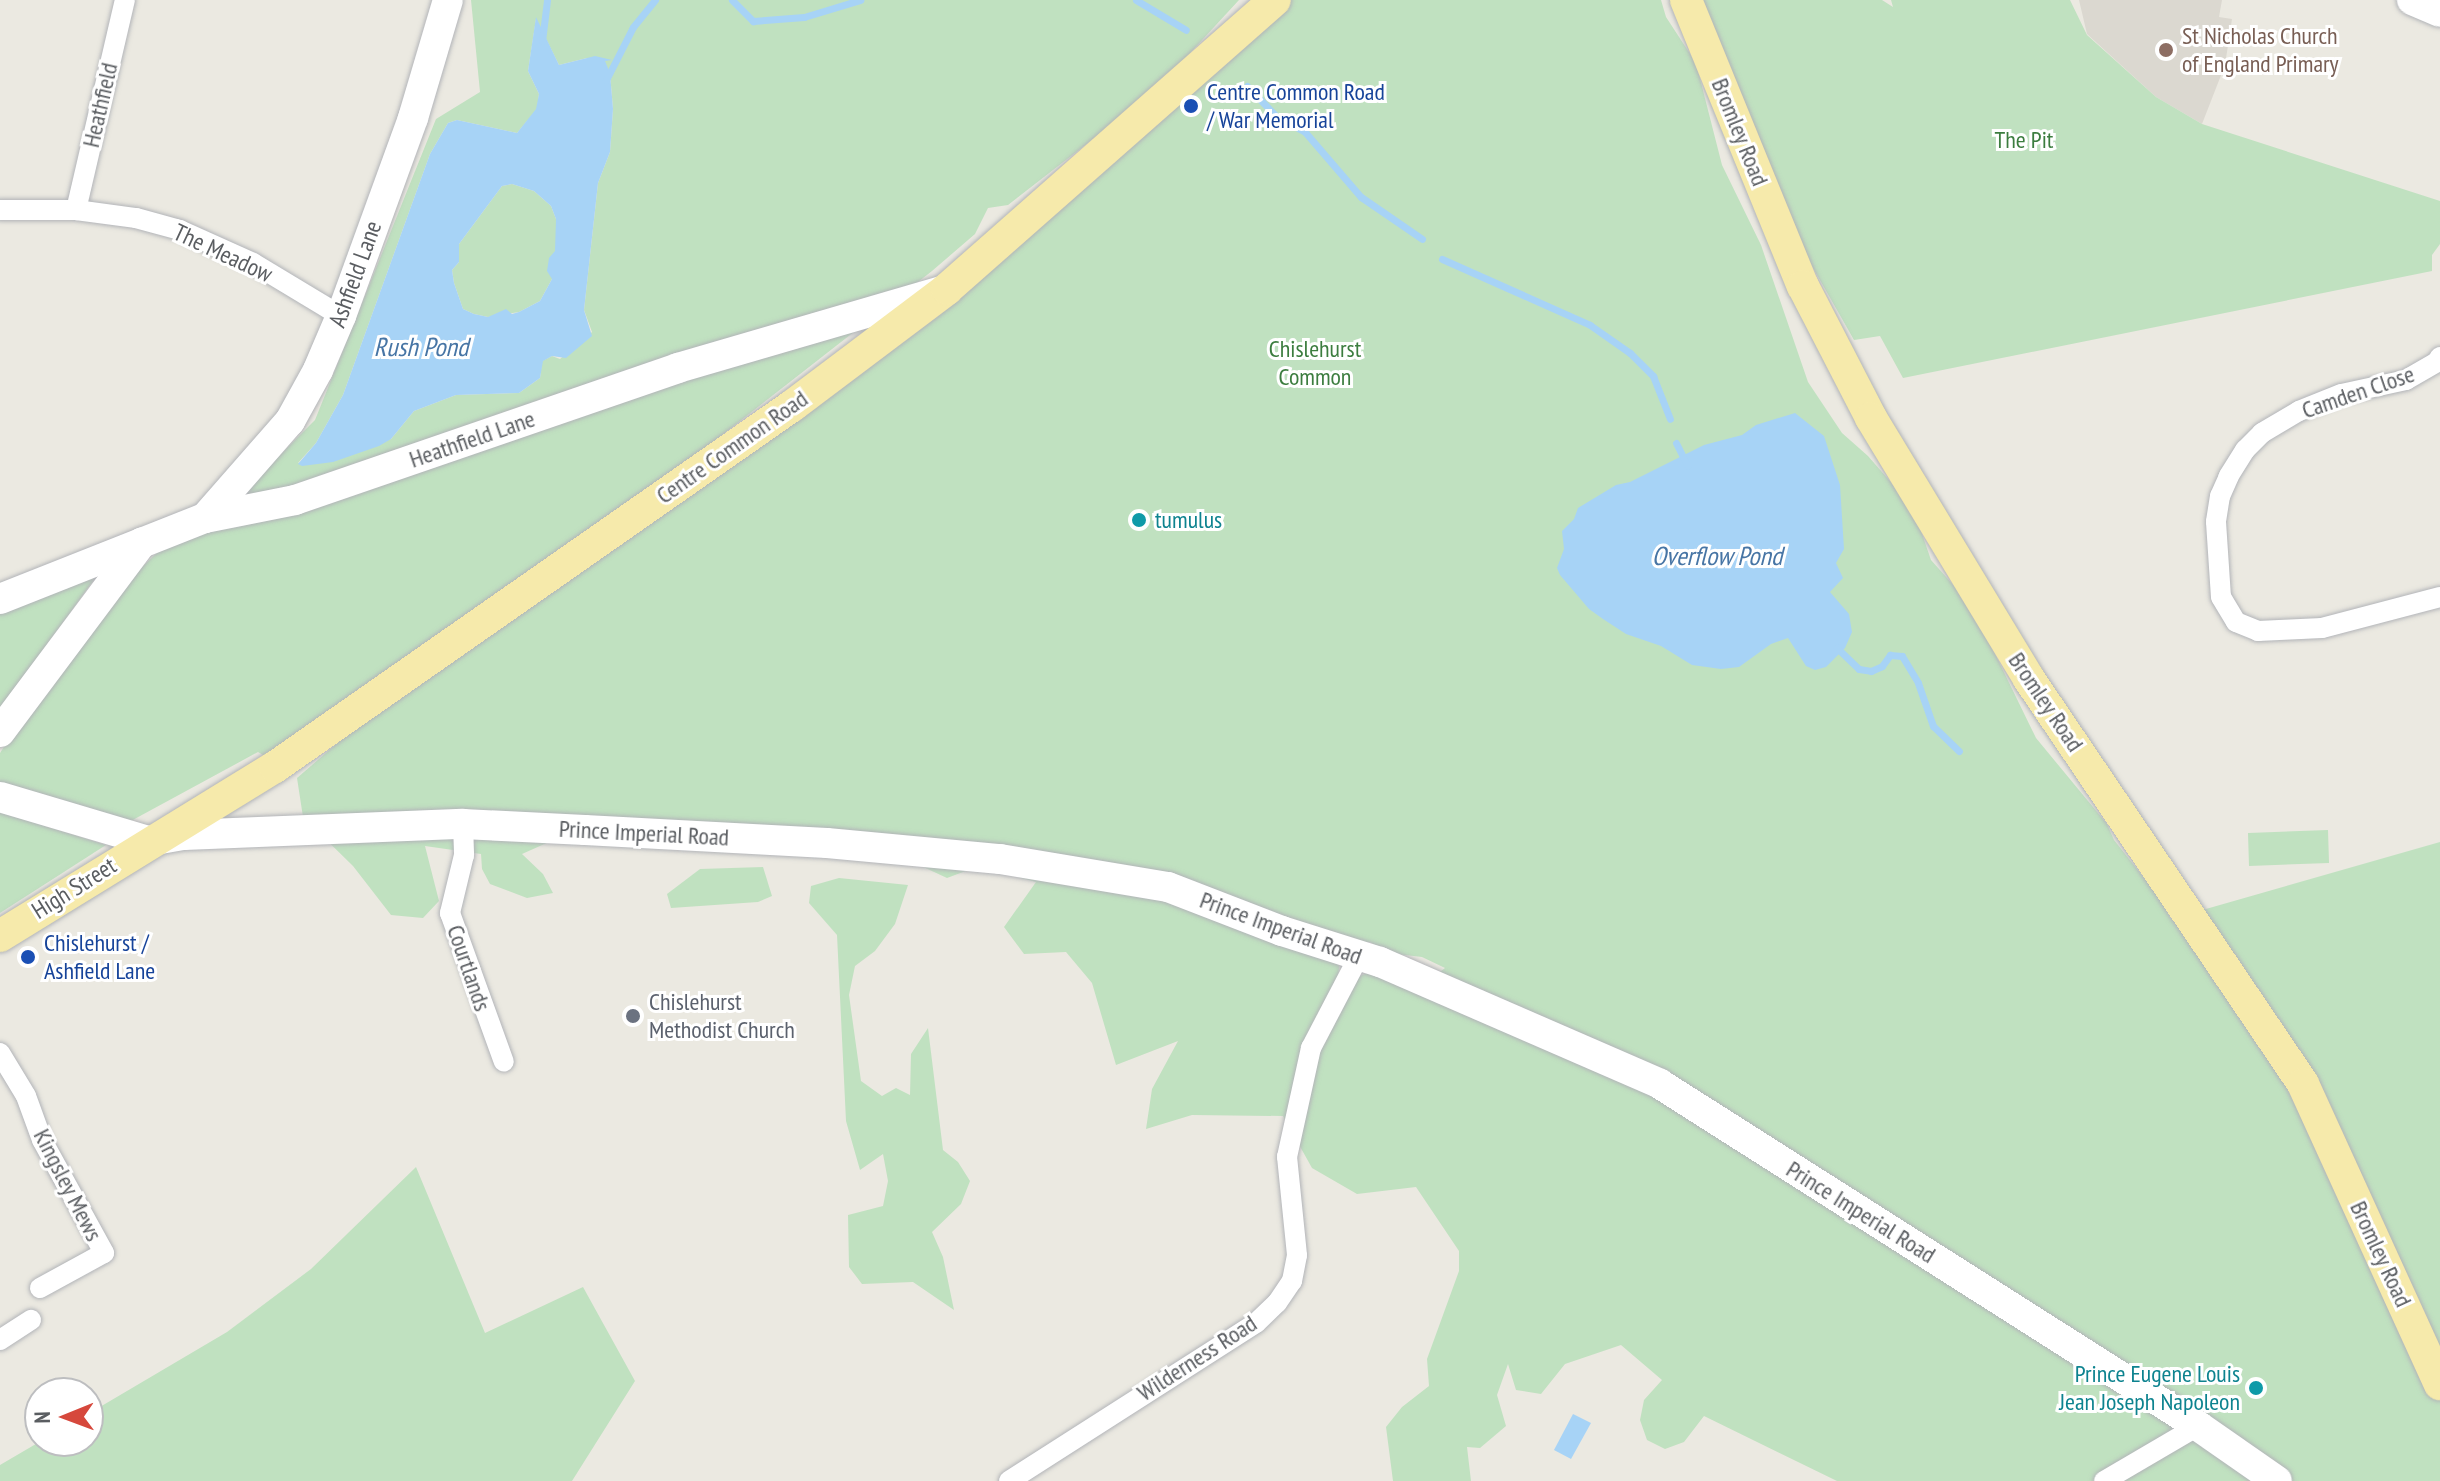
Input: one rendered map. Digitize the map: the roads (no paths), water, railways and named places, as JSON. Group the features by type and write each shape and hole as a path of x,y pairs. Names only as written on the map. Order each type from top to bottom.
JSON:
{"main road":[{"name":"Ashfield Lane","path":"205,518 290,421 341,316 413,118 448,0"},
{"name":"Centre Common Road","path":"149,841 275,767 792,406 947,289 1275,0"},
{"name":"Bromley Road","path":"1686,0 1803,286 1871,418 2029,679 2303,1084 2440,1384"},
{"path":"2412,0 2440,12"},
{"name":"Heathfield Lane","path":"0,599 205,518 295,500 678,368 947,289"},
{"path":"0,732 142,542"},
{"path":"0,797 149,841"},
{"name":"Prince Imperial Road","path":"149,841 184,835 463,824 827,843 1000,859 1168,887 1359,956 1660,1084 2198,1426 2277,1481"},
{"name":"High Street","path":"0,936 149,841"}],"street":[{"name":"Heathfield","path":"76,210 125,0"},
{"name":"The Meadow","path":"0,210 76,210 136,218 180,230 253,263 341,316"},
{"name":"Camden Close","path":"2440,357 2437,362 2406,380 2341,394 2299,411 2262,433 2245,450 2229,476 2220,496 2216,522 2221,597 2236,622 2258,631 2322,628 2440,597"},
{"name":"Courtlands","path":"463,824 464,855 450,913 466,952 489,1028 504,1062"},
{"name":"Wilderness Road","path":"1009,1481 1256,1323 1277,1303 1292,1281 1297,1255 1287,1157 1311,1048 1359,956"},
{"name":"Kingsley Mews","path":"0,1053 26,1096 42,1140 104,1253 40,1288"},
{"path":"0,1340 31,1320"},
{"path":"2104,1481 2198,1426"}],"water":[{"name":"Rush Pond","path":"536,17 559,65 595,56 612,60 605,61 610,73 613,109 610,152 598,183 584,310 592,336 566,358 552,356 543,361 540,378 519,393 456,395 414,411 391,439 379,446 333,462 298,464 316,443 343,395 430,154 448,123 457,120 517,133 536,109 539,94 528,71","holes":["512,184 534,191 551,206 556,219 555,251 549,258 547,271 552,279 540,301 519,312 512,314 506,309 488,317 463,309 452,270 459,262 459,244 502,186"]},
{"name":"Overflow Pond","path":"1795,413 1824,436 1840,485 1844,549 1836,563 1843,578 1830,592 1849,614 1852,632 1845,648 1826,667 1815,670 1806,666 1788,638 1771,644 1739,667 1721,669 1692,665 1661,646 1626,634 1603,619 1589,609 1560,575 1557,568 1564,549 1562,531 1574,519 1578,508 1616,485 1630,482 1704,445 1742,435 1756,425"},
{"path":"1573,1414 1591,1423 1571,1459 1554,1450"}],"waterway":[{"path":"542,41 547,0"},
{"path":"606,80 633,27 655,0"},
{"path":"732,0 753,21 804,17 860,0"},
{"path":"1136,0 1186,30"},
{"path":"1247,86 1277,117 1305,132 1361,197 1422,239"},
{"path":"1442,259 1590,325 1630,353 1653,376 1670,419"},
{"path":"1676,443 1687,465"},
{"path":"1837,648 1859,669 1871,671 1882,666 1890,655 1902,656 1918,683 1933,726 1959,751"}],"place":[{"name":"St Nicholas Church of England Primary","path":"2166,50"},
{"name":"Centre Common Road / War Memorial","path":"1191,106"},
{"name":"tumulus","path":"1139,520"},
{"name":"Chislehurst / Ashfield Lane","path":"28,957"},
{"name":"Chislehurst Methodist Church","path":"633,1016"},
{"name":"Prince Eugene Louis Jean Joseph Napoleon","path":"2256,1388"}],"park label":[{"name":"The Pit","path":"2024,140"},
{"name":"Chislehurst Common","path":"1315,363"}]}
